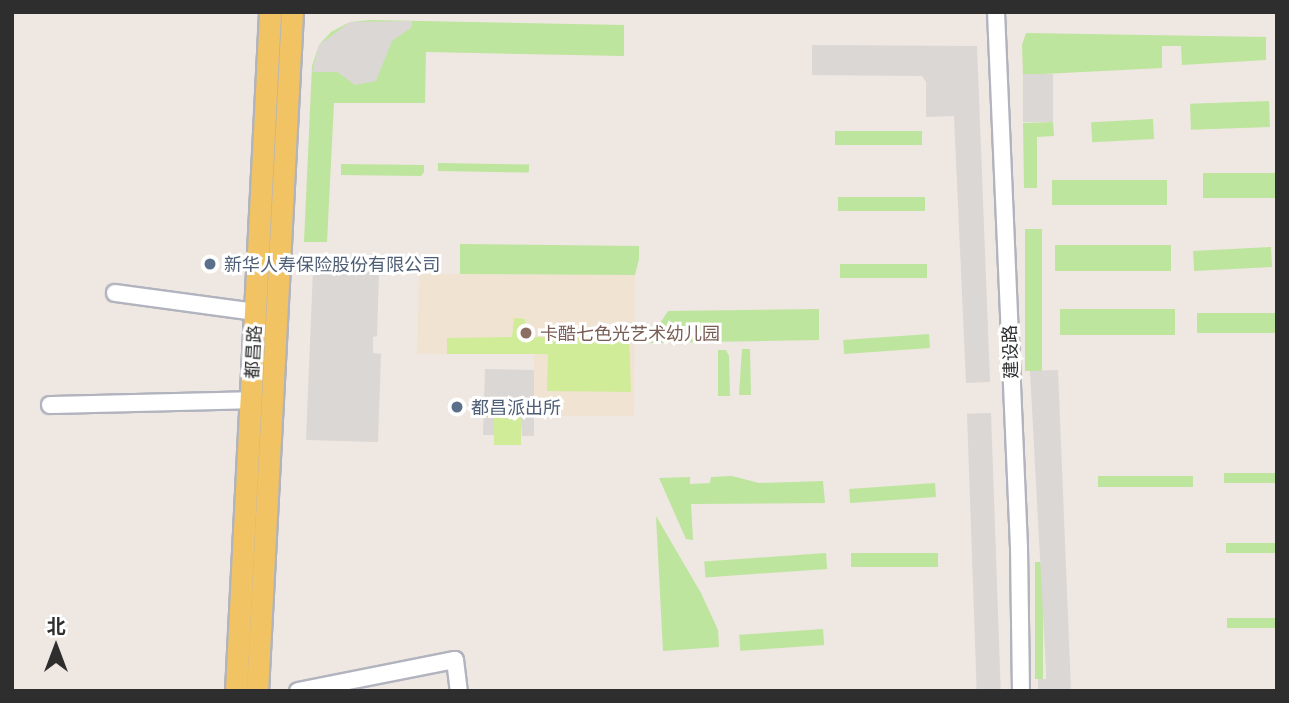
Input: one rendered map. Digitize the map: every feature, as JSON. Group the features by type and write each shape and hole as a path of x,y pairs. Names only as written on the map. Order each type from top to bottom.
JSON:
{"main road":[{"name":"都昌路","path":"236,691 270,12"},
{"path":"257,691 292,12"}],"street":[{"name":"建设路","path":"996,12 1020,548 1021,691"},
{"path":"115,293 255,312"},
{"path":"50,405 251,400"},
{"path":"298,691 454,660 459,691"}],"shaded area":[{"path":"412,21 412,27 392,41 376,81 355,85 337,72 312,72 319,45 350,22"},
{"path":"812,45 977,46 990,382 966,383 954,116 926,117 926,82 922,76 812,75"},
{"path":"1023,74 1053,74 1053,122 1023,122"},
{"path":"313,270 379,272 377,336 373,337 373,353 381,354 378,442 306,440"},
{"name":"卡酷七色光艺术幼儿园","path":"419,274 635,275 634,416 534,416 534,354 417,354"},
{"path":"485,369 534,370 534,436 522,436 520,408 494,408 494,435 483,435"},
{"path":"1058,370 1071,691 1038,691 1038,679 1046,679 1046,670 1030,371"},
{"path":"991,413 1001,691 977,691 967,414"}],"green space":[{"path":"371,20 624,25 624,56 426,52 425,103 334,103 327,242 304,242 312,66 319,45 331,32 350,22"},
{"path":"1026,33 1266,37 1266,60 1182,65 1181,46 1162,46 1162,68 1023,75 1022,45"},
{"path":"1269,101 1270,127 1191,130 1190,104"},
{"path":"1153,119 1154,139 1092,142 1091,122"},
{"path":"1053,122 1054,136 1037,137 1037,188 1024,188 1023,123"},
{"path":"835,131 922,131 922,145 835,145"},
{"path":"438,163 529,165 529,173 438,171"},
{"path":"341,164 424,165 424,172 421,176 341,175"},
{"path":"1203,173 1277,173 1277,198 1203,198"},
{"path":"1052,180 1167,180 1167,205 1052,205"},
{"path":"838,197 925,197 925,211 838,211"},
{"path":"1025,229 1042,229 1042,371 1025,371"},
{"path":"460,244 639,246 639,259 635,275 460,274"},
{"path":"1055,245 1171,245 1171,271 1055,271"},
{"path":"1271,247 1272,267 1194,271 1193,251"},
{"path":"840,264 927,264 927,278 840,278"},
{"path":"819,309 819,340 647,343 668,311"},
{"path":"1060,309 1175,309 1175,335 1060,335"},
{"path":"1197,313 1276,313 1276,333 1197,333"},
{"path":"514,318 525,319 528,337 611,338 611,330 629,331 631,392 547,391 548,354 447,354 447,338 512,337"},
{"path":"929,334 930,348 844,354 843,340"},
{"path":"742,349 750,349 751,395 739,395"},
{"path":"718,350 726,350 729,356 730,396 718,396"},
{"path":"494,408 521,408 521,445 494,445"},
{"path":"1224,473 1277,473 1277,483 1224,483"},
{"path":"732,476 759,483 823,481 825,503 691,504 693,540 686,539 659,478 690,477 690,484 710,483 711,477"},
{"path":"1098,476 1193,476 1193,487 1098,487"},
{"path":"935,483 936,497 850,503 849,489"},
{"path":"656,516 701,593 718,630 719,647 663,651"},
{"path":"1226,543 1277,543 1277,553 1226,553"},
{"path":"826,553 827,569 705,577 704,562"},
{"path":"851,553 938,553 938,567 851,567"},
{"path":"1035,562 1043,562 1043,679 1035,679"},
{"path":"1227,618 1277,618 1277,628 1227,628"},
{"path":"823,629 824,645 740,651 739,635"}],"place":[{"name":"新华人寿保险股份有限公司","path":"210,264"},
{"name":"卡酷七色光艺术幼儿园","path":"526,333"},
{"name":"都昌派出所","path":"457,407"}]}
